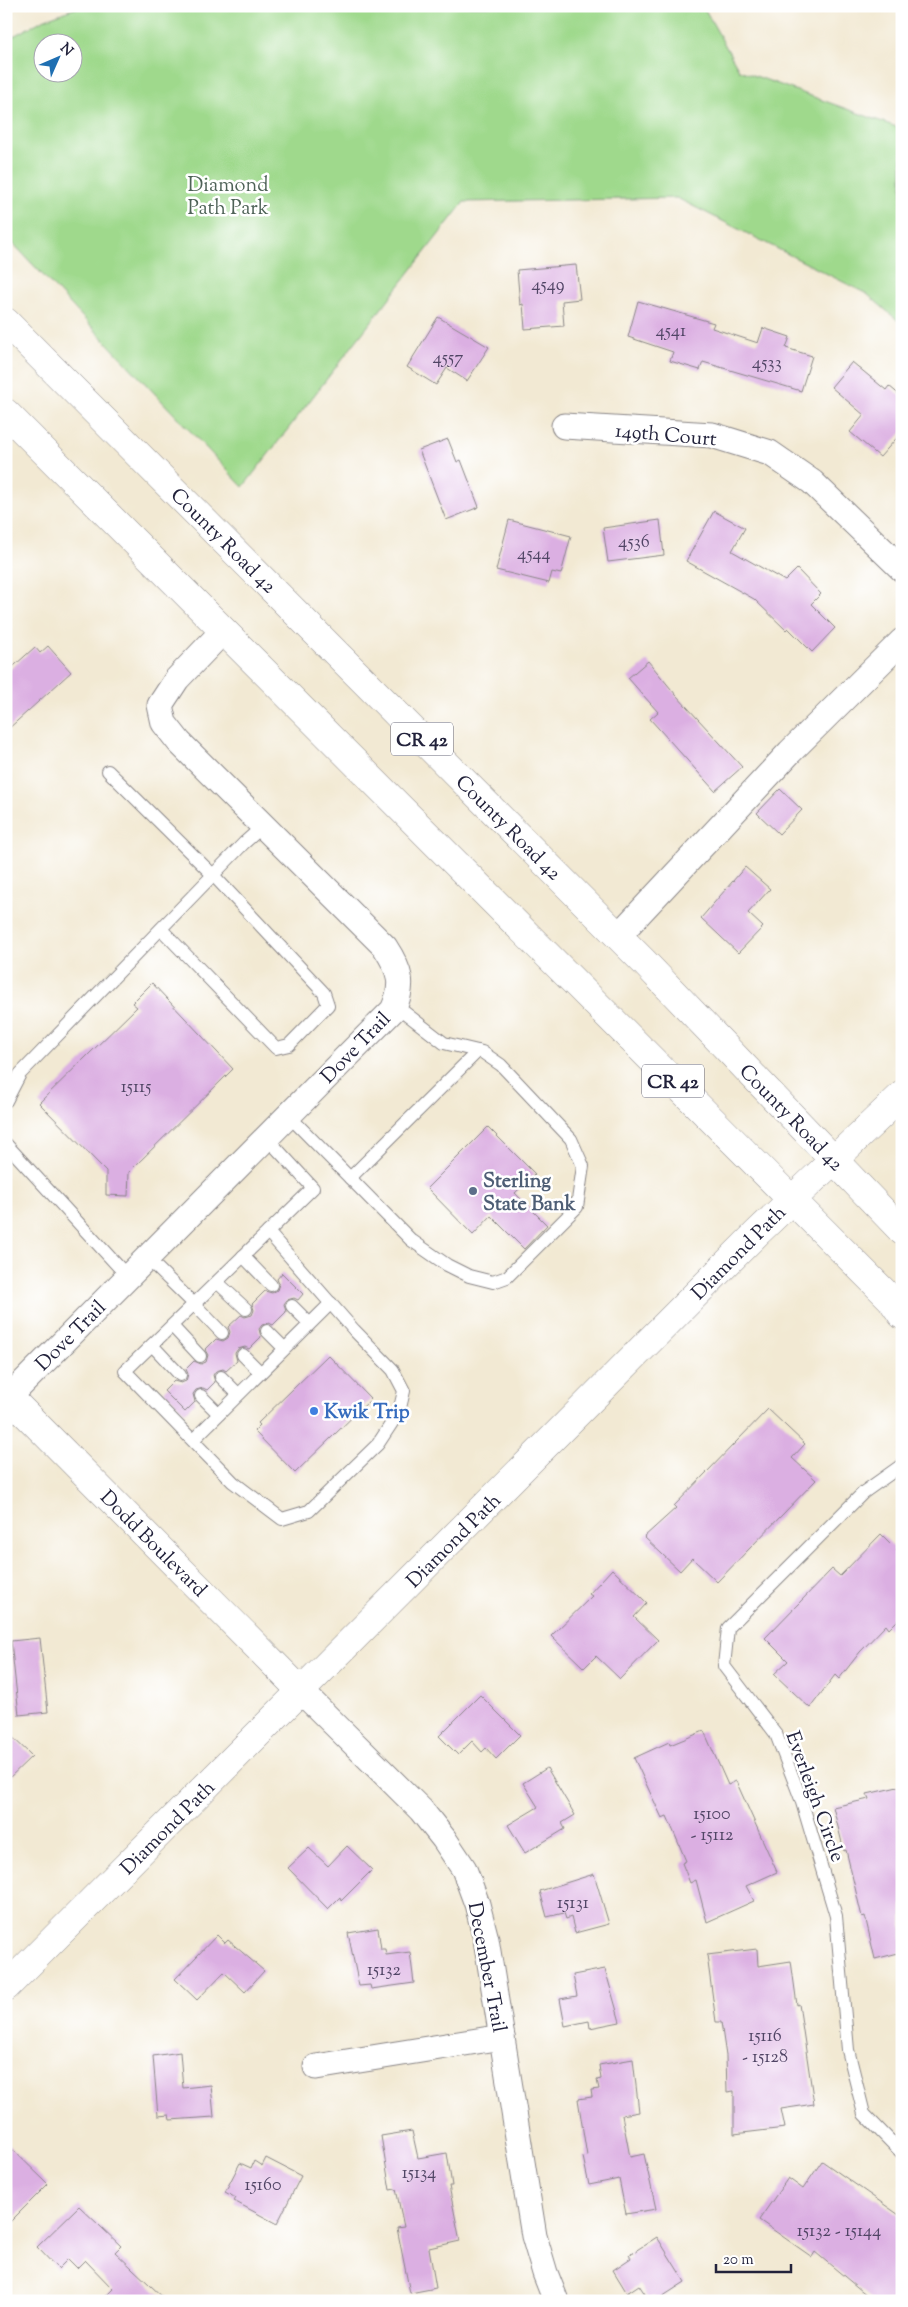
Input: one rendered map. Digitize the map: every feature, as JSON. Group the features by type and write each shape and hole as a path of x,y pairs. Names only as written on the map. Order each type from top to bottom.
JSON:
{"main road":[{"name":"County Road 42","path":"6,322 618,936 902,1231"},
{"name":"CR 42","path":"6,413 891,1299 902,1315"},
{"name":"Diamond Path","path":"6,1987 302,1692 757,1233 902,1095"},
{"name":"Dodd Boulevard","path":"8,1396 302,1692"}],"street":[{"name":"149th Court","path":"564,426 712,436 770,453 812,482 902,569"},
{"name":"Dove Trail","path":"8,1396 393,1010 399,996 401,981 398,965 385,947 179,742 164,723 160,705 177,679 223,631"},
{"path":"618,936 790,752 902,641"},
{"name":"December Trail","path":"302,1692 421,1810 444,1839 464,1869 477,1904 486,1939 534,2236 544,2273 556,2301"},
{"path":"316,2067 502,2037"}],"lane":[{"path":"108,771 213,875 324,992 328,1005 289,1045 276,1048 161,929"},
{"path":"6,1101 20,1074 213,875 264,826"},
{"path":"288,1115 411,1240 447,1265 469,1276 493,1282 507,1277 577,1207 583,1166 571,1139 501,1065 478,1051 444,1043 395,1005"},
{"path":"350,1178 478,1051"},
{"path":"266,1137 312,1188 125,1371 234,1482 282,1519 308,1510 378,1444 399,1412 404,1391 393,1370 354,1330 268,1232"},
{"path":"6,1144 128,1277"},
{"path":"244,1256 271,1284"},
{"path":"147,1258 222,1333"},
{"path":"217,1282 246,1309"},
{"path":"193,1440 331,1303"},
{"path":"292,1306 309,1323"},
{"path":"172,1326 200,1356"},
{"path":"267,1331 284,1348"},
{"path":"152,1345 180,1375"},
{"path":"243,1355 260,1372"},
{"path":"221,1377 238,1394"},
{"path":"201,1396 219,1414"},
{"name":"Everleigh Circle","path":"902,1465 864,1492 728,1628 724,1666 776,1734 801,1799 836,1916 848,2050 864,2114 902,2153"}],"green space":[{"name":"Diamond Path Park","path":"81,6 703,6 739,70 902,129 902,324 867,294 677,198 464,202 243,487 6,236 6,40 43,20"}],"building":[{"path":"576,265 580,299 562,301 564,326 525,329 523,304 520,305 517,270"},
{"path":"638,301 714,323 712,328 758,343 763,328 790,337 786,348 812,356 801,391 703,362 700,370 670,361 673,352 628,337"},
{"path":"438,317 489,347 467,381 447,368 436,385 407,367"},
{"path":"852,362 886,390 889,386 902,397 902,432 880,457 850,432 864,415 831,387"},
{"path":"448,439 457,462 461,460 479,507 446,520 419,450"},
{"path":"714,511 745,528 732,551 785,581 797,569 821,594 811,604 835,628 812,652 788,628 786,630 754,599 686,561"},
{"path":"509,520 571,536 561,574 552,572 549,583 496,570"},
{"path":"660,520 664,555 608,562 603,528"},
{"path":"48,646 71,672 6,731 6,673 35,647 40,653"},
{"path":"648,661 676,695 742,767 715,791 650,719 658,712 628,678"},
{"path":"780,789 802,810 779,834 757,813"},
{"path":"745,867 770,889 748,913 763,927 738,953 701,918"},
{"path":"152,983 233,1069 129,1172 128,1196 106,1195 106,1171 39,1103 137,1007 132,1003"},
{"name":"Sterling State Bank","path":"488,1127 535,1174 515,1193 547,1225 524,1249 491,1216 473,1235 427,1188"},
{"path":"282,1273 303,1294 298,1300 294,1298 287,1300 284,1304 286,1312 273,1325 269,1323 262,1325 259,1329 261,1337 249,1349 245,1347 238,1349 235,1353 237,1361 226,1371 223,1369 216,1371 213,1375 215,1382 207,1390 203,1388 196,1390 193,1394 195,1402 185,1412 164,1391 174,1381 181,1383 186,1381 188,1374 186,1369 194,1361 201,1364 206,1362 208,1355 205,1350 216,1339 223,1341 228,1338 230,1332 228,1327 241,1315 245,1317 252,1315 254,1310 252,1304 265,1291 272,1293 277,1290 279,1284 277,1279"},
{"name":"Kwik Trip","path":"328,1355 371,1399 295,1473 254,1431 260,1425 258,1423"},
{"path":"768,1409 805,1444 792,1458 816,1480 717,1582 692,1558 680,1571 644,1537 676,1508 674,1506"},
{"path":"881,1534 902,1555 902,1616 889,1629 886,1625 860,1652 839,1679 835,1675 810,1708 774,1674 788,1661 765,1638 832,1569 840,1576"},
{"path":"612,1569 647,1603 634,1617 658,1640 620,1679 596,1656 584,1668 551,1636 592,1596 589,1594"},
{"path":"40,1638 48,1712 19,1715 11,1641"},
{"path":"480,1695 520,1735 496,1759 486,1748 482,1752 472,1741 458,1755 439,1736"},
{"path":"6,1731 32,1756 6,1781"},
{"path":"704,1731 728,1785 736,1781 777,1872 746,1886 754,1901 707,1922 696,1880 690,1883 682,1863 686,1861 667,1816 662,1818 634,1758 669,1742 670,1745"},
{"path":"547,1768 575,1815 562,1823 565,1829 525,1853 508,1825 538,1807 523,1783"},
{"path":"902,1786 902,1952 875,1959 865,1916 862,1917 846,1850 844,1851 833,1807 869,1799 867,1794"},
{"path":"347,1846 372,1870 341,1901 340,1897 328,1909 288,1868 309,1848 328,1866"},
{"path":"594,1874 609,1924 575,1933 571,1917 566,1919 564,1913 547,1917 540,1891"},
{"path":"378,1928 381,1949 385,1949 386,1955 410,1952 414,1983 371,1989 370,1985 359,1986 348,1933"},
{"path":"217,1935 225,1943 228,1940 264,1971 245,1992 224,1972 197,2000 175,1979"},
{"path":"757,1949 758,1966 791,1961 814,2104 781,2109 785,2128 734,2134 734,2091 727,2092 726,2056 721,2022 716,2022 707,1955"},
{"path":"605,1969 620,2022 590,2028 589,2021 565,2026 560,1999 577,1996 573,1975"},
{"path":"180,2052 183,2088 211,2085 214,2117 170,2120 169,2115 158,2116 153,2056"},
{"path":"633,2059 639,2112 622,2115 630,2157 644,2154 656,2209 626,2214 619,2179 589,2185 583,2157 587,2156 578,2099 592,2097 591,2090 599,2089 597,2080 601,2079 599,2065"},
{"path":"412,2131 418,2158 447,2153 452,2186 449,2186 460,2241 429,2248 436,2288 410,2293 397,2228 404,2227 396,2189 390,2190 381,2136"},
{"path":"6,2143 48,2184 6,2226"},
{"path":"266,2158 301,2176 277,2224 234,2201 236,2198 225,2192 240,2163 251,2168 254,2161 262,2166"},
{"path":"822,2161 902,2217 902,2301 874,2301 815,2252 812,2257 759,2220 788,2178 803,2189"},
{"path":"79,2206 121,2246 115,2252 167,2301 101,2301 113,2289 85,2260 77,2268 68,2259 58,2269 37,2247"},
{"path":"657,2237 685,2282 657,2300 654,2296 649,2300 639,2285 627,2293 613,2270 631,2258 629,2255"}],"place":[{"name":"Sterling State Bank","path":"473,1191"},
{"name":"Kwik Trip","path":"314,1411"}]}
